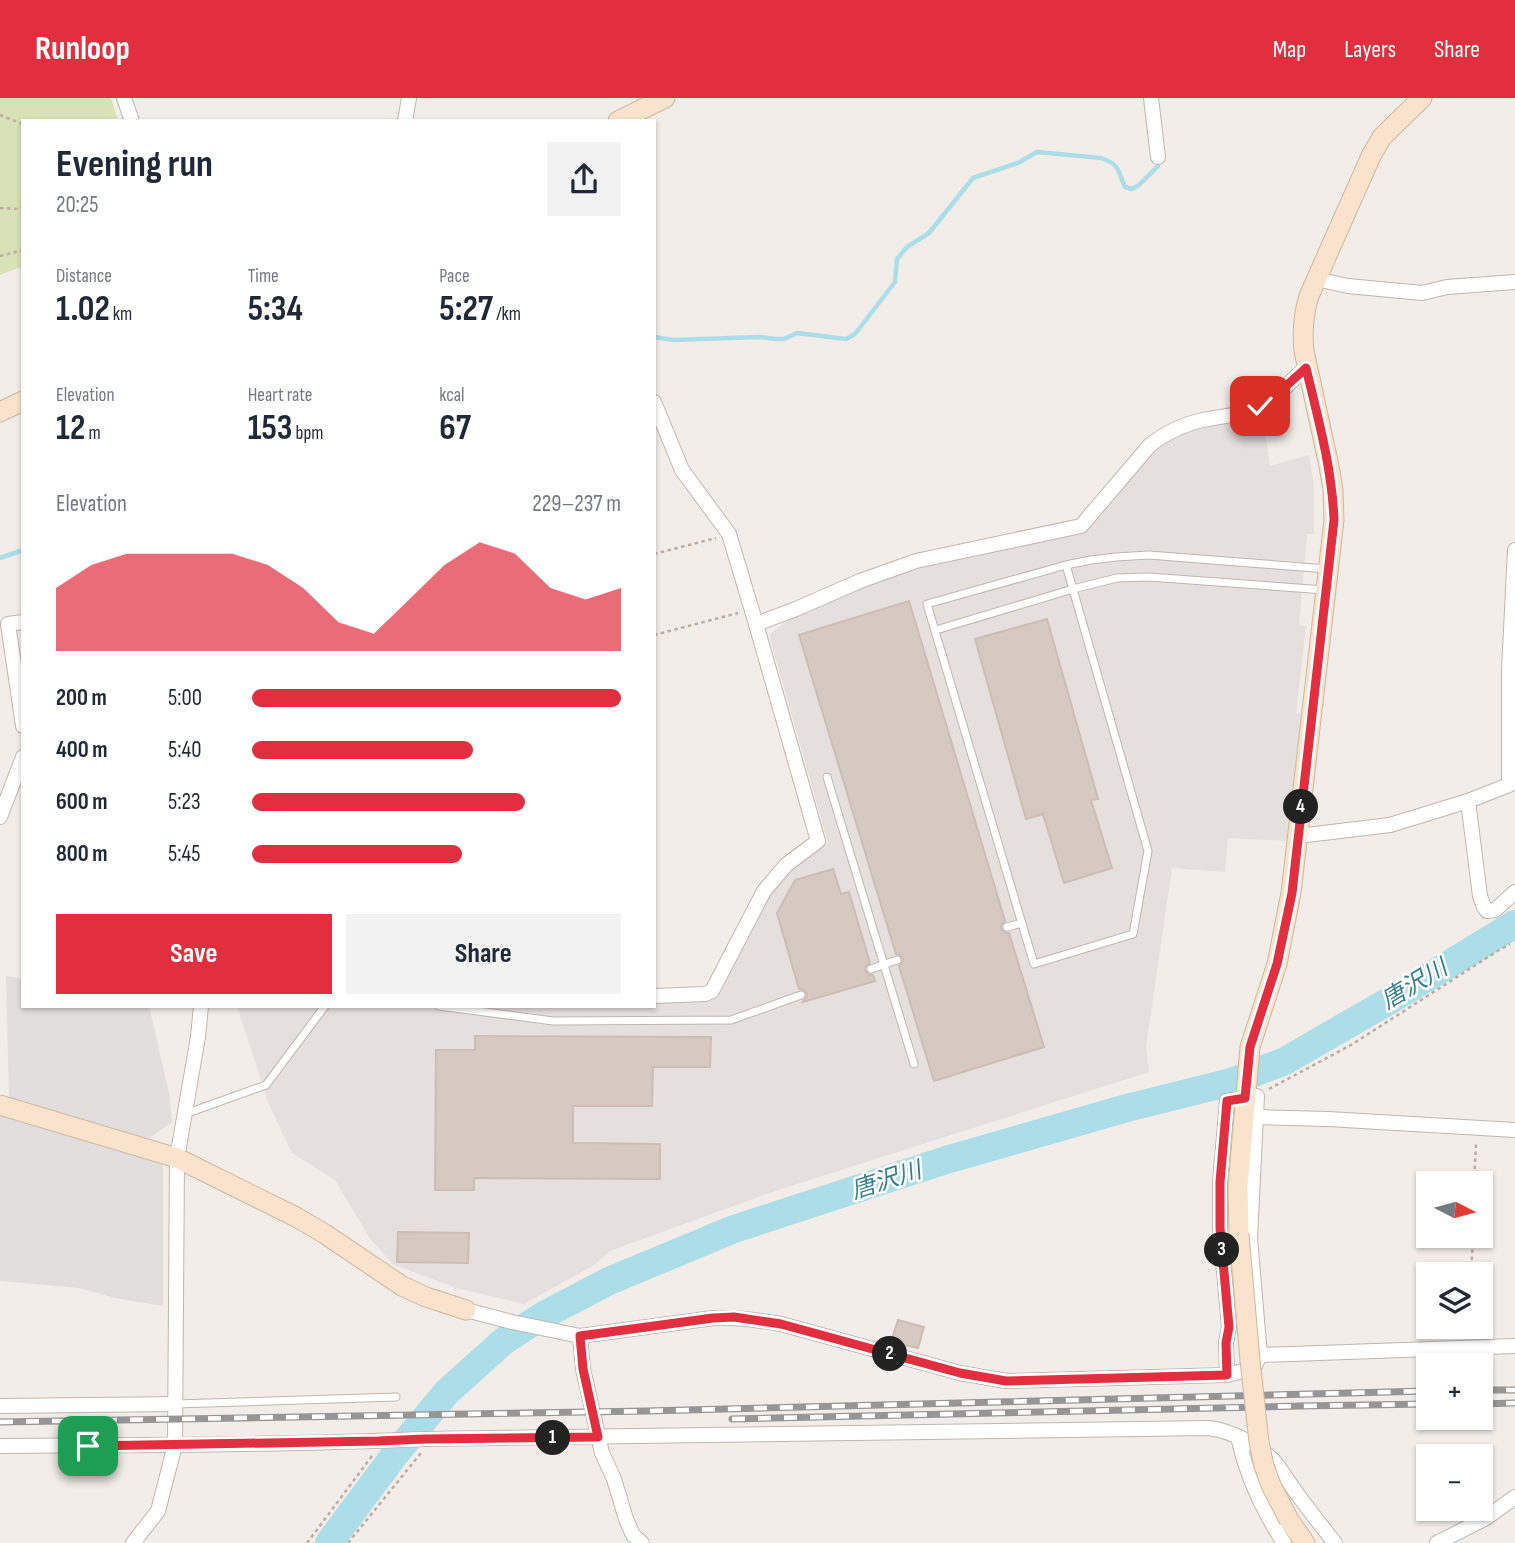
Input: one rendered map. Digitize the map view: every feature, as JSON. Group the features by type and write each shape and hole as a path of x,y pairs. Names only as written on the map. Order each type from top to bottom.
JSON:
{"street":[{"path":"124,98 131,119"},
{"path":"405,119 409,98"},
{"path":"622,119 665,98"},
{"path":"1151,98 1158,157"},
{"path":"1305,1543 1289,1520 1271,1485 1259,1442 1238,1198 1249,1095 1250,1047 1277,964 1292,893 1334,520 1329,466 1306,368 1303,315 1316,279 1371,156 1382,137 1422,98"},
{"path":"1316,279 1348,286 1422,293 1447,287 1515,282"},
{"path":"756,624 860,580 916,561 1081,526 1150,445 1161,436 1182,425 1238,414 1260,406 1306,368"},
{"path":"0,411 21,402"},
{"path":"656,407 682,470 729,534 818,841 786,865 764,891 712,991 705,994 656,996"},
{"path":"1298,836 1390,825 1468,801 1509,785 1515,550"},
{"path":"21,622 8,624 21,712"},
{"path":"0,817 21,762"},
{"path":"1468,801 1480,896 1484,907 1487,911 1495,910 1515,892"},
{"path":"133,1543 158,1511 175,1445 177,1157 201,1008"},
{"path":"0,1105 177,1157 296,1217 402,1286 466,1310 580,1336 734,1317 781,1324 960,1373 1006,1381 1227,1375 1254,1368 1260,1355 1250,1238 1256,1117 1249,1095"},
{"path":"1227,1375 1226,1343 1229,1327 1220,1228 1220,1182 1227,1101 1249,1095"},
{"path":"1256,1117 1515,1130"},
{"path":"580,1336 583,1369 602,1453 620,1494 633,1535 642,1543"},
{"path":"1260,1355 1515,1346"},
{"path":"0,1406 176,1404"},
{"path":"0,1446 1209,1428 1238,1437 1271,1458 1335,1543"},
{"path":"1238,1437 1242,1455 1264,1509 1284,1543"},
{"path":"1264,1509 1296,1492"},
{"path":"1437,1543 1486,1518 1515,1497"}],"lane":[{"path":"1066,565 1148,851 1133,934 1034,964 927,604 1066,565 1091,560 1149,555 1329,569"},
{"path":"936,630 1117,578 1149,577 1326,590"},
{"path":"828,777 914,1064"},
{"path":"1007,927 1022,923"},
{"path":"871,969 897,960"},
{"path":"454,1008 553,1021 731,1020 800,995"},
{"path":"185,1114 266,1085 324,1008"},
{"path":"176,1404 396,1397"}],"path":[{"path":"0,115 21,123"},
{"path":"0,208 21,208"},
{"path":"0,256 21,251"},
{"path":"656,554 729,534"},
{"path":"656,634 751,609"},
{"path":"1249,1095 1351,1045 1510,944"},
{"path":"1474,1171 1476,1126"},
{"path":"348,1543 424,1449 423,1439"},
{"path":"307,1543 383,1441"}],"shaded area":[{"path":"1262,413 1270,466 1309,455 1314,486 1314,534 1307,534 1299,625 1306,626 1296,713 1305,714 1290,841 1228,838 1225,872 1172,868 1146,1047 1149,1072 778,1190 610,1251 594,1265 524,1304 457,1288 394,1265 371,1240 335,1180 292,1153 269,1104 238,1008 656,1008 656,1002 709,1000 718,997 771,894 790,871 828,843 769,635 798,613 917,567 1082,531 1164,442 1183,432 1240,422"},
{"path":"6,976 21,979 21,1008 149,1008 169,1093 172,1122 148,1139 9,1098"},
{"path":"0,1114 163,1163 163,1306 115,1298 79,1288 0,1281"}],"green space":[{"path":"0,98 111,98 117,119 21,119 21,267 0,275"}],"building":[{"path":"909,601 1005,921 1001,929 1009,933 1044,1047 934,1081 899,966 903,959 896,954 799,635"},
{"path":"1047,619 1098,799 1091,800 1112,868 1064,883 1043,814 1026,819 975,639"},
{"path":"833,869 841,894 849,892 870,963 865,970 873,975 875,981 803,1002 807,994 799,989 777,913 795,880"},
{"path":"475,1036 711,1037 710,1067 653,1067 652,1106 573,1106 573,1143 660,1144 660,1179 474,1178 474,1190 435,1190 436,1050 475,1050"},
{"path":"398,1232 469,1233 468,1263 397,1262"},
{"path":"898,1320 924,1327 918,1348 891,1342"}],"waterway":[{"path":"656,337 674,340 759,337 784,339 797,333 846,339 855,334 895,282 897,259 907,247 929,233 973,178 1018,163 1037,152 1101,158 1115,166 1125,187 1132,189 1158,166"},
{"path":"0,558 21,551"},
{"name":"唐沢川","path":"329,1543 396,1453 447,1392 505,1340 544,1315 609,1281 734,1229 946,1160 1127,1108 1231,1082 1285,1061 1515,924"}],"railway":[{"path":"1493,1390 1515,1390"},
{"path":"0,1422 647,1411 1416,1391"},
{"path":"1493,1404 1515,1403"},
{"path":"732,1419 1416,1404"}],"route":[{"path":"88,1446 598,1437 583,1369 580,1336 713,1318 734,1317 781,1324 960,1373 1006,1381 1227,1375 1226,1343 1229,1327 1220,1228 1220,1182 1227,1101 1245,1098 1250,1047 1277,964 1292,893 1334,520 1329,466 1306,368 1260,406"}]}
